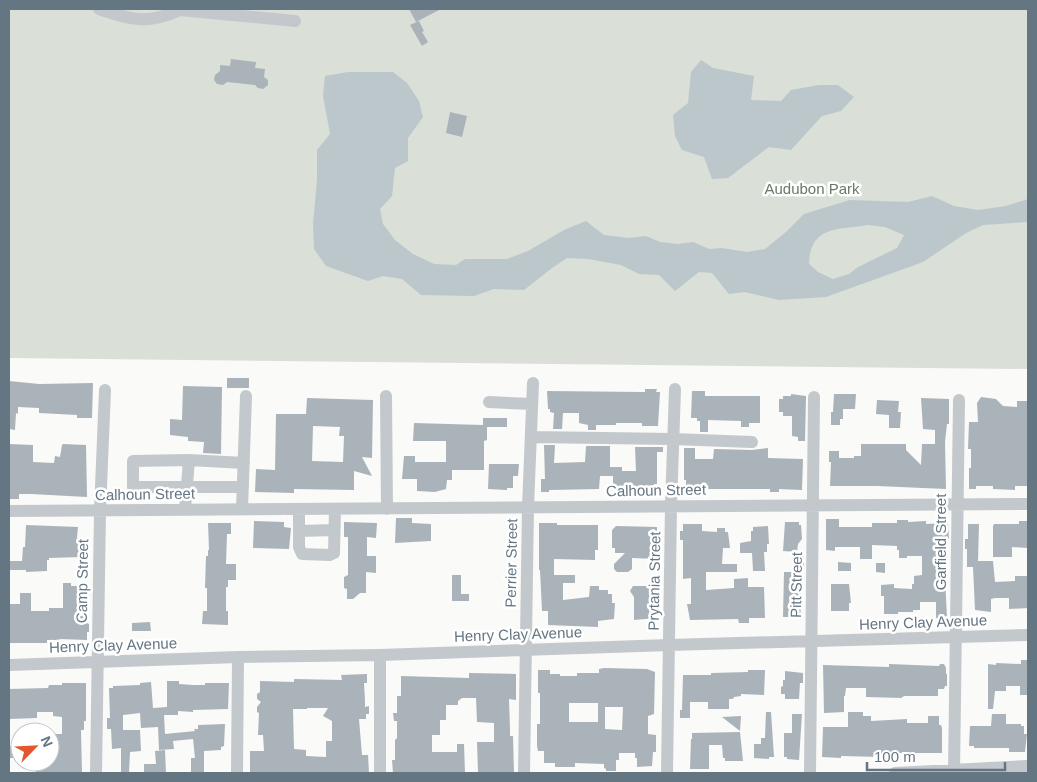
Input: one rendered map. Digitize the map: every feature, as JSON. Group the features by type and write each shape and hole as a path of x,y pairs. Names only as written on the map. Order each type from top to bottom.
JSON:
{"street":[{"path":"100,9 134,20 150,20 166,16 180,9 295,20"},
{"name":"Perrier Street","path":"524,773 528,507 533,383"},
{"name":"Prytania Street","path":"667,773 671,506 676,389"},
{"name":"Camp Street","path":"96,773 96,662 105,390"},
{"path":"242,509 246,396"},
{"path":"386,396 388,509"},
{"name":"Pitt Street","path":"810,773 814,397"},
{"name":"Garfield Street","path":"954,772 956,503 959,400"},
{"path":"489,402 532,404"},
{"path":"531,437 752,442"},
{"path":"243,487 187,486 133,488 133,461 189,460 244,463"},
{"path":"185,509 189,460"},
{"name":"Calhoun Street","path":"9,511 1028,504"},
{"path":"299,509 299,547 302,554 330,555 334,553 335,509"},
{"path":"299,531 334,530"},
{"name":"Henry Clay Avenue","path":"9,665 1028,635"},
{"path":"380,655 380,773"},
{"path":"237,773 238,657"},
{"path":"895,773 954,772 1028,766"}],"green space":[{"name":"Audubon Park","path":"9,9 1028,9 1028,369 9,358"}],"shaded area":[{"path":"701,60 713,68 754,76 751,100 781,101 791,90 819,85 838,85 854,97 841,111 822,116 791,150 769,147 728,178 712,179 704,157 682,150 675,136 673,115 688,103 691,72"},
{"path":"348,72 393,72 407,83 419,101 423,117 408,138 408,161 395,168 392,196 380,209 383,224 395,240 413,254 434,264 456,265 465,259 507,259 528,251 564,230 586,221 604,235 629,238 646,236 660,242 678,244 693,242 709,249 722,248 747,252 765,249 804,214 850,200 908,202 932,196 954,206 978,210 1006,206 1028,199 1028,222 983,225 966,233 923,262 826,297 779,300 744,292 729,294 712,273 699,272 675,291 659,275 639,274 621,265 588,259 567,258 524,290 494,289 474,296 421,295 402,279 383,276 368,281 326,266 314,249 313,224 317,180 317,150 330,134 323,96 325,76","holes":["868,225 885,227 904,235 897,248 858,267 849,274 833,279 818,272 809,264 815,242 820,236 828,232"]}],"building":[{"path":"409,9 441,9 416,22"},
{"path":"419,21 424,31 422,32 428,42 422,46 410,25"},
{"path":"231,59 256,62 255,68 265,69 264,77 268,80 268,85 263,89 255,85 227,82 223,85 217,84 214,80 215,75 220,71 220,65 230,66"},
{"path":"450,112 467,116 462,137 446,133"},
{"path":"227,378 249,378 249,388 227,388"},
{"path":"9,381 39,384 93,383 92,418 77,418 77,415 39,413 39,408 18,407 15,430 9,429"},
{"path":"183,386 222,387 221,454 203,453 204,442 188,441 188,437 170,435 170,419 182,420"},
{"path":"645,389 657,389 656,392 660,392 658,426 642,426 642,423 616,423 616,425 596,425 596,430 588,430 588,425 579,423 579,413 563,413 562,429 553,429 554,413 548,409 547,391 645,392"},
{"path":"692,391 705,391 705,396 760,396 760,423 749,423 749,427 741,427 741,421 708,420 708,432 700,432 700,421 697,421 697,418 691,418"},
{"path":"791,394 806,396 805,441 798,441 798,437 792,436 792,416 783,416 783,412 779,412 779,399 783,399 783,396 791,396"},
{"path":"834,394 856,394 855,409 843,409 843,419 840,419 840,425 831,425"},
{"path":"981,397 996,399 1003,406 1017,407 1017,401 1028,401 1027,486 1015,486 1015,490 993,489 993,486 976,486 976,489 969,489 971,449 968,449 969,422 978,422 977,403"},
{"path":"307,398 373,400 372,458 362,457 372,476 354,471 354,490 294,489 294,493 255,492 256,469 275,470 276,414 306,414","holes":["313,426 340,427 339,436 344,436 343,462 312,461"]},
{"path":"921,398 949,399 949,424 947,424 945,442 946,489 830,486 831,462 829,462 829,451 839,451 839,458 854,458 854,456 861,456 861,444 906,444 906,450 921,465 922,444 935,444 935,430 923,429"},
{"path":"877,400 899,401 898,412 901,412 900,428 889,428 889,415 876,414"},
{"path":"483,418 507,418 507,427 487,427 487,440 484,441 484,470 452,470 452,480 447,480 446,489 435,492 417,491 417,479 402,479 404,456 415,456 415,462 446,462 446,441 413,441 414,423 483,425"},
{"path":"9,444 33,445 33,462 54,463 55,456 60,457 63,444 86,445 87,497 19,494 19,499 9,499"},
{"path":"544,445 555,445 554,463 585,462 586,446 610,446 610,467 622,467 622,471 636,471 635,447 663,447 663,452 657,452 657,484 654,484 653,488 613,490 613,476 600,476 599,489 549,490 549,492 541,492 541,479 545,479"},
{"path":"684,448 695,448 695,459 713,459 714,449 752,450 768,448 768,458 803,459 802,490 779,489 779,492 770,492 770,489 689,489 690,486 686,486 686,480 684,480"},
{"path":"489,464 519,464 518,476 513,476 513,488 507,488 507,490 488,489"},
{"path":"396,518 412,518 412,523 431,524 431,541 395,543"},
{"path":"826,519 839,519 839,527 872,527 872,523 897,523 897,520 908,520 908,522 926,521 926,524 948,523 948,562 946,562 945,576 947,618 936,618 936,602 920,602 920,610 913,610 913,612 884,614 884,596 881,596 881,585 894,584 894,588 912,589 914,576 922,575 922,556 899,558 897,546 872,545 872,559 860,559 860,547 835,547 835,551 826,550"},
{"path":"254,521 284,522 284,527 291,528 289,549 253,548"},
{"path":"1019,521 1028,521 1028,548 1012,547 1012,557 993,557 994,524 1019,524"},
{"path":"344,522 377,523 376,538 367,537 367,556 376,556 376,573 366,572 366,593 360,593 353,599 347,599 347,589 344,588 344,577 348,575 348,537 344,537"},
{"path":"785,522 799,522 799,525 801,525 802,539 798,544 797,552 783,551"},
{"path":"208,523 231,523 231,534 227,534 226,564 236,564 236,580 228,580 228,587 226,587 228,625 202,624 203,611 207,611 207,588 205,588 206,556 208,556 209,550"},
{"path":"539,523 598,525 598,550 595,550 595,560 554,559 554,575 575,575 575,583 563,583 563,600 589,597 590,586 599,586 599,590 608,590 608,594 612,594 612,603 615,603 614,619 598,621 598,627 548,625 548,611 542,611 539,570"},
{"path":"683,524 702,524 702,531 717,532 717,528 725,528 725,532 728,532 730,548 723,548 722,564 737,564 737,572 706,572 706,590 734,588 734,579 748,578 748,587 764,587 765,618 749,618 749,623 739,623 738,619 690,620 687,604 691,604 691,578 683,579 683,540 680,540 680,531 683,531"},
{"path":"968,524 979,524 978,561 993,561 995,582 1015,581 1015,576 1027,576 1028,608 1009,609 1009,598 995,598 991,599 991,612 975,610 973,567 967,567 967,549 965,549 965,539 968,539"},
{"path":"26,525 78,527 77,538 80,538 81,542 81,557 49,558 47,560 47,571 26,572 26,570 9,570 9,561 22,561"},
{"path":"616,526 657,527 657,540 659,540 658,548 656,548 656,559 632,558 632,569 628,572 617,572 614,569 614,564 625,553 615,553 615,548 612,548 612,530"},
{"path":"768,526 769,544 767,544 767,552 764,552 765,571 753,571 752,553 740,553 740,543 751,541 753,527"},
{"path":"804,554 804,570 801,570 801,598 803,598 803,606 801,606 800,617 783,617 784,572 793,572 793,555"},
{"path":"838,562 851,563 851,571 838,571"},
{"path":"876,563 885,563 885,573 876,572"},
{"path":"452,575 461,575 461,594 469,594 469,601 452,601"},
{"path":"63,583 71,583 71,586 90,586 87,623 89,624 89,632 87,632 87,640 60,639 47,640 47,643 9,643 9,604 20,604 20,593 31,593 31,611 49,611 49,608 63,608"},
{"path":"831,584 849,584 851,603 849,603 849,611 831,611"},
{"path":"633,586 652,586 653,608 658,613 656,618 634,620 634,597 630,591"},
{"path":"150,622 151,631 132,631 132,623"},
{"path":"1021,660 1028,660 1028,695 1020,695 1020,686 1006,686 1006,691 995,691 993,709 988,709 988,664 1021,664"},
{"path":"889,664 939,666 944,664 947,674 947,686 944,689 938,689 938,696 905,696 902,698 866,697 866,688 846,688 844,712 824,713 823,665 889,667"},
{"path":"599,669 647,669 655,672 654,714 648,716 648,734 656,735 656,752 653,752 652,766 637,767 635,753 619,753 619,760 616,760 616,771 606,771 604,764 575,763 575,767 555,767 555,763 544,763 544,751 538,751 537,746 537,724 540,724 538,670 550,670 550,674 560,674 560,676 577,676 577,673 599,673","holes":["569,703 598,703 598,722 569,722","605,707 623,707 622,730 605,729"]},
{"path":"748,670 765,670 764,695 741,694 741,696 729,699 729,709 708,709 708,702 690,702 690,718 680,718 683,675 711,675 711,673 748,672"},
{"path":"785,671 803,673 803,683 800,683 799,699 785,699 785,694 781,694 783,680 785,680"},
{"path":"469,673 516,674 516,700 509,699 514,773 478,772 477,742 494,742 494,723 477,722 476,698 462,698 458,701 458,705 446,705 446,720 440,720 440,735 432,735 432,752 457,752 457,744 464,744 465,773 393,773 392,760 395,760 397,721 394,721 393,713 397,713 397,696 401,696 401,676 469,678"},
{"path":"367,674 367,683 364,683 365,707 369,706 369,714 366,714 366,719 359,719 362,755 368,755 369,773 250,773 250,751 264,751 263,735 258,735 259,713 257,712 257,707 261,702 257,699 257,694 260,692 260,681 294,682 294,679 342,680 341,675","holes":["328,708 323,716 332,721 332,741 326,741 326,757 306,756 306,750 294,749 293,709"]},
{"path":"167,681 179,681 179,684 193,685 229,683 228,709 193,710 193,712 178,711 178,715 164,715 165,734 195,731 194,729 198,729 198,725 225,724 224,746 221,747 221,750 204,751 204,773 191,773 191,758 195,758 193,739 173,741 174,749 159,750 158,727 141,728 140,713 123,715 123,730 140,730 141,751 130,752 129,773 121,773 121,748 112,749 111,729 107,729 107,718 110,718 109,688 151,682 153,708 167,707"},
{"path":"62,683 86,683 86,721 84,721 84,730 81,730 82,773 36,773 60,772 62,717 53,716 53,712 37,712 37,718 9,719 9,689 48,688 49,685 62,685"},
{"path":"766,712 771,712 774,757 769,757 769,759 754,758 754,744 761,744 761,738 765,738"},
{"path":"848,712 863,712 863,716 871,716 871,721 907,719 907,723 928,723 928,716 939,716 939,725 942,728 942,753 882,753 882,757 822,757 823,727 848,727"},
{"path":"792,714 802,714 799,760 784,757 784,733 792,733"},
{"path":"992,714 1006,714 1006,724 1021,724 1021,726 1024,726 1024,734 1027,734 1025,752 1009,752 1009,748 974,748 974,746 969,746 970,726 991,726"},
{"path":"741,716 740,731 722,717"},
{"path":"740,732 743,761 725,761 722,745 709,745 709,769 690,769 692,733"},
{"path":"165,750 166,773 144,773 144,764 156,764 155,751"}]}
